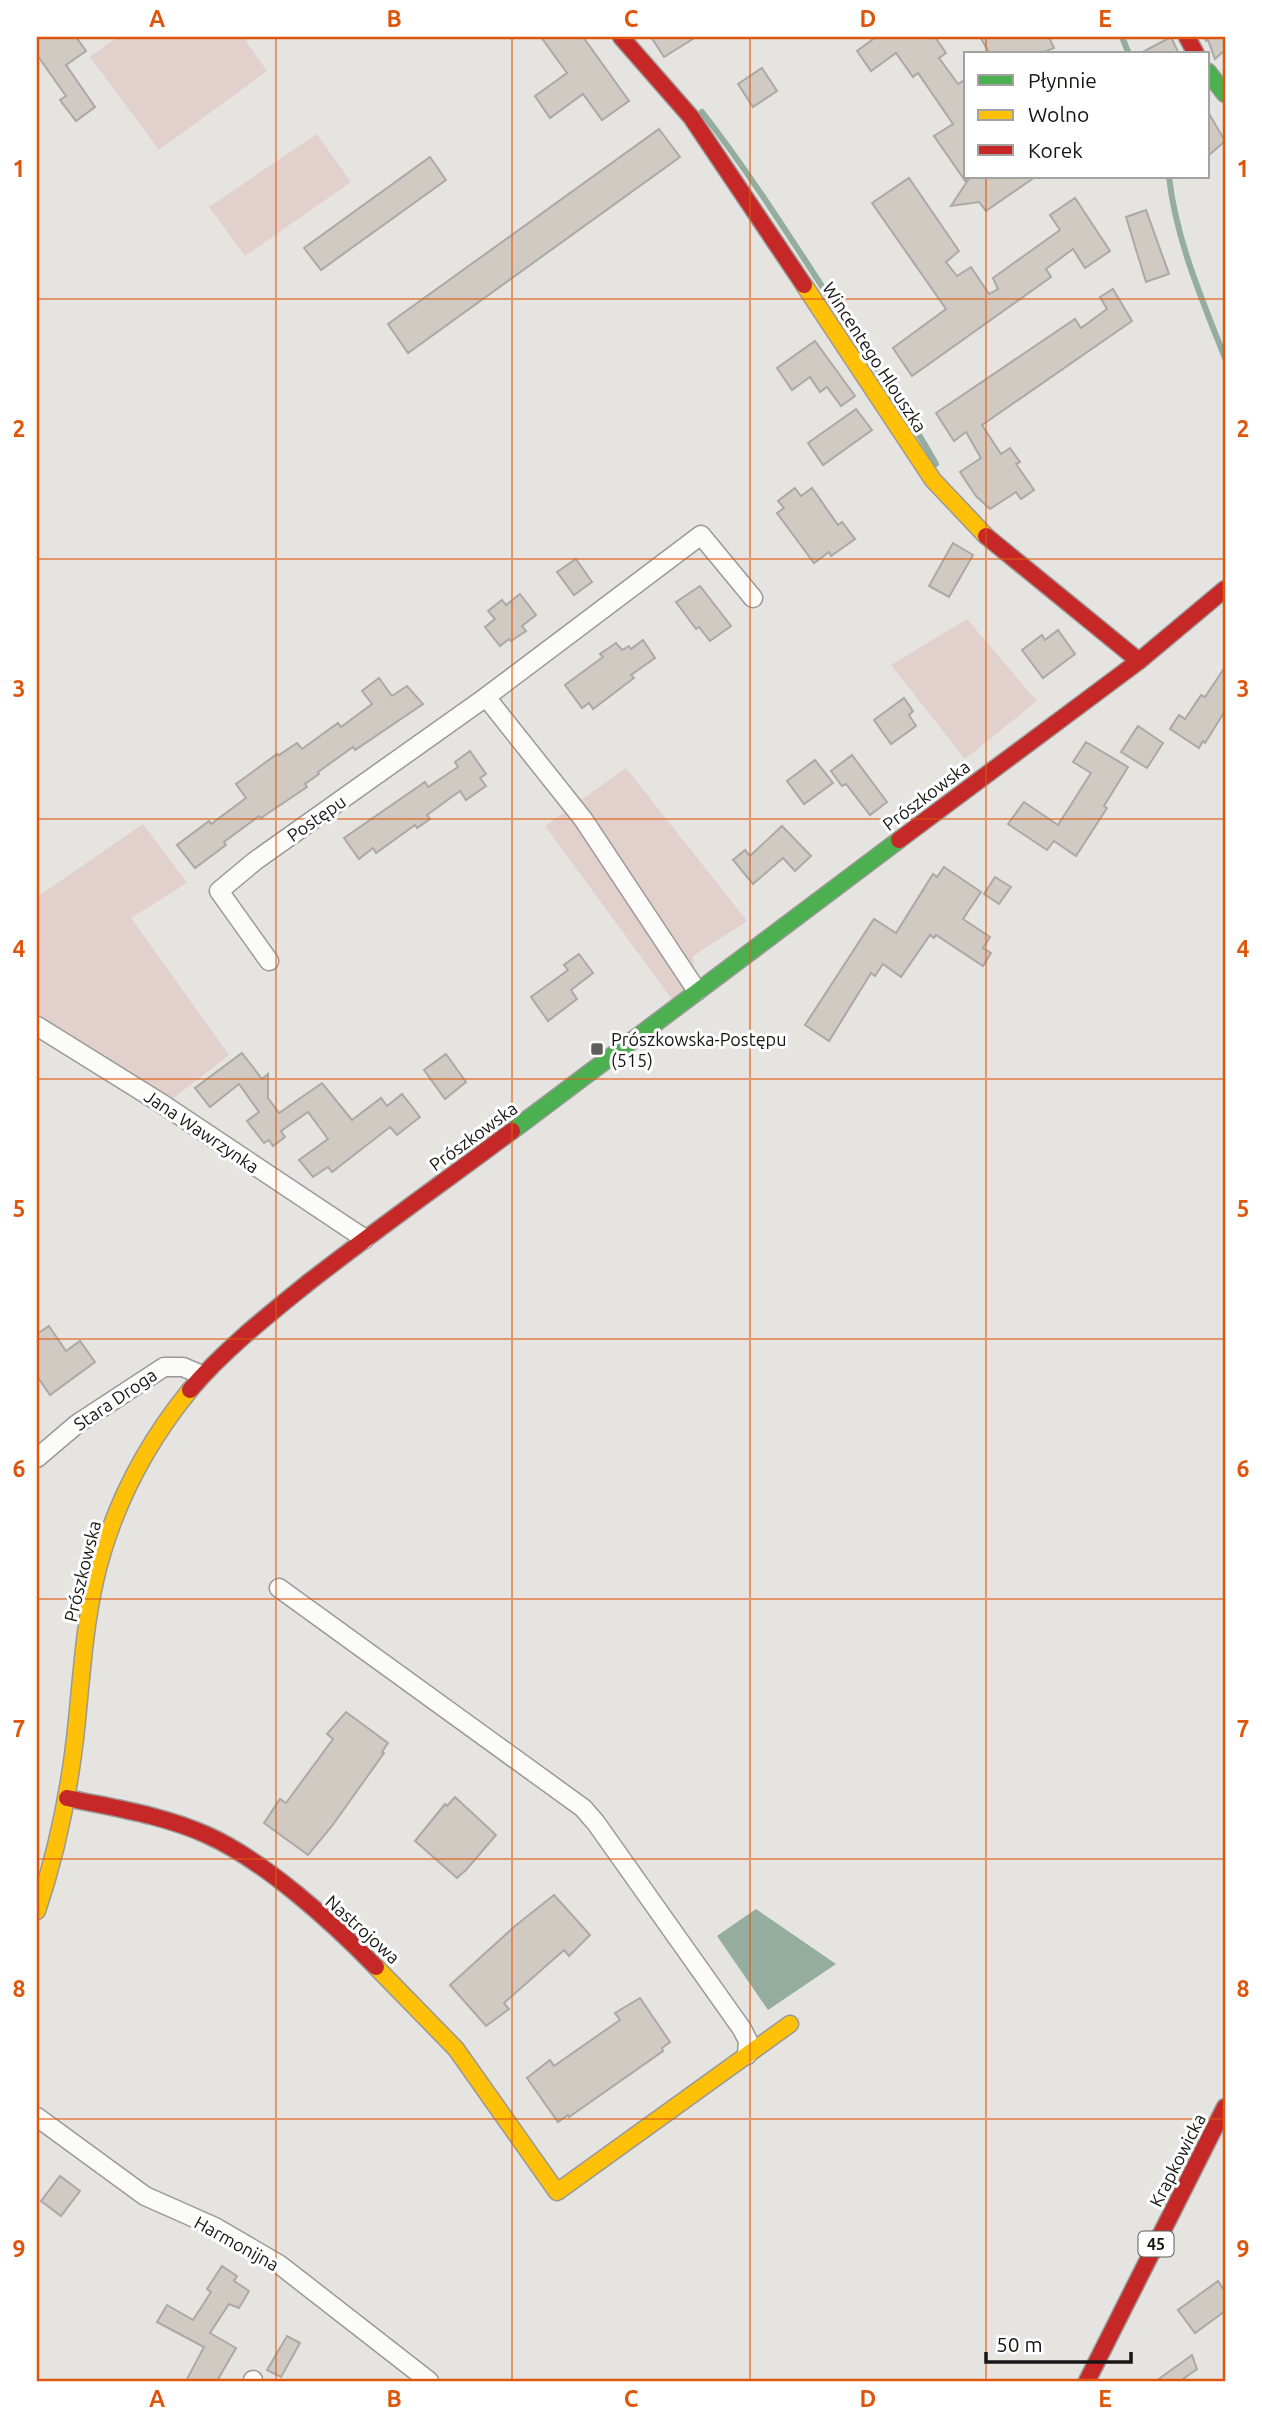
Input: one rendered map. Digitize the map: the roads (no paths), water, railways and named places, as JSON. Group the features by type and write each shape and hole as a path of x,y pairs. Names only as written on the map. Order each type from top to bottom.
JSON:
{"main road":[{"name":"Wincentego Hlouszka","path":"621,37 691,117 933,480 982,533 1139,661"},
{"path":"1210,75 1225,94"},
{"name":"Prószkowska","path":"37,1911 50,1873 67,1798 85,1641 107,1538 121,1501 141,1461 162,1426 202,1376 258,1323 365,1239 1139,661 1224,592"},
{"name":"Nastrojowa","path":"67,1798 162,1818 207,1835 238,1852 289,1889 361,1952 456,2049 557,2192 747,2055"},
{"path":"747,2055 790,2024"},
{"name":"Krapkowicka","path":"1087,2381 1225,2107"}],"street":[{"name":"Postępu","path":"269,961 219,891 255,861 486,697 701,535 753,598"},
{"path":"486,697 583,819 697,990"},
{"name":"Jana Wawrzynka","path":"37,1026 164,1105 365,1239"},
{"name":"Stara Droga","path":"37,1458 77,1424 164,1367 183,1367 202,1376"},
{"path":"279,1588 583,1808 742,2029 748,2041 747,2055"},
{"name":"Harmonijna","path":"37,2117 145,2196 215,2227 280,2265 429,2381"}],"waterway":[{"path":"1122,37 1128,52"},
{"path":"702,112 783,226 936,464"},
{"path":"1169,178 1184,246 1225,358"}],"place":[{"name":"Prószkowska-Postępu (515)","path":"597,1049"}]}
